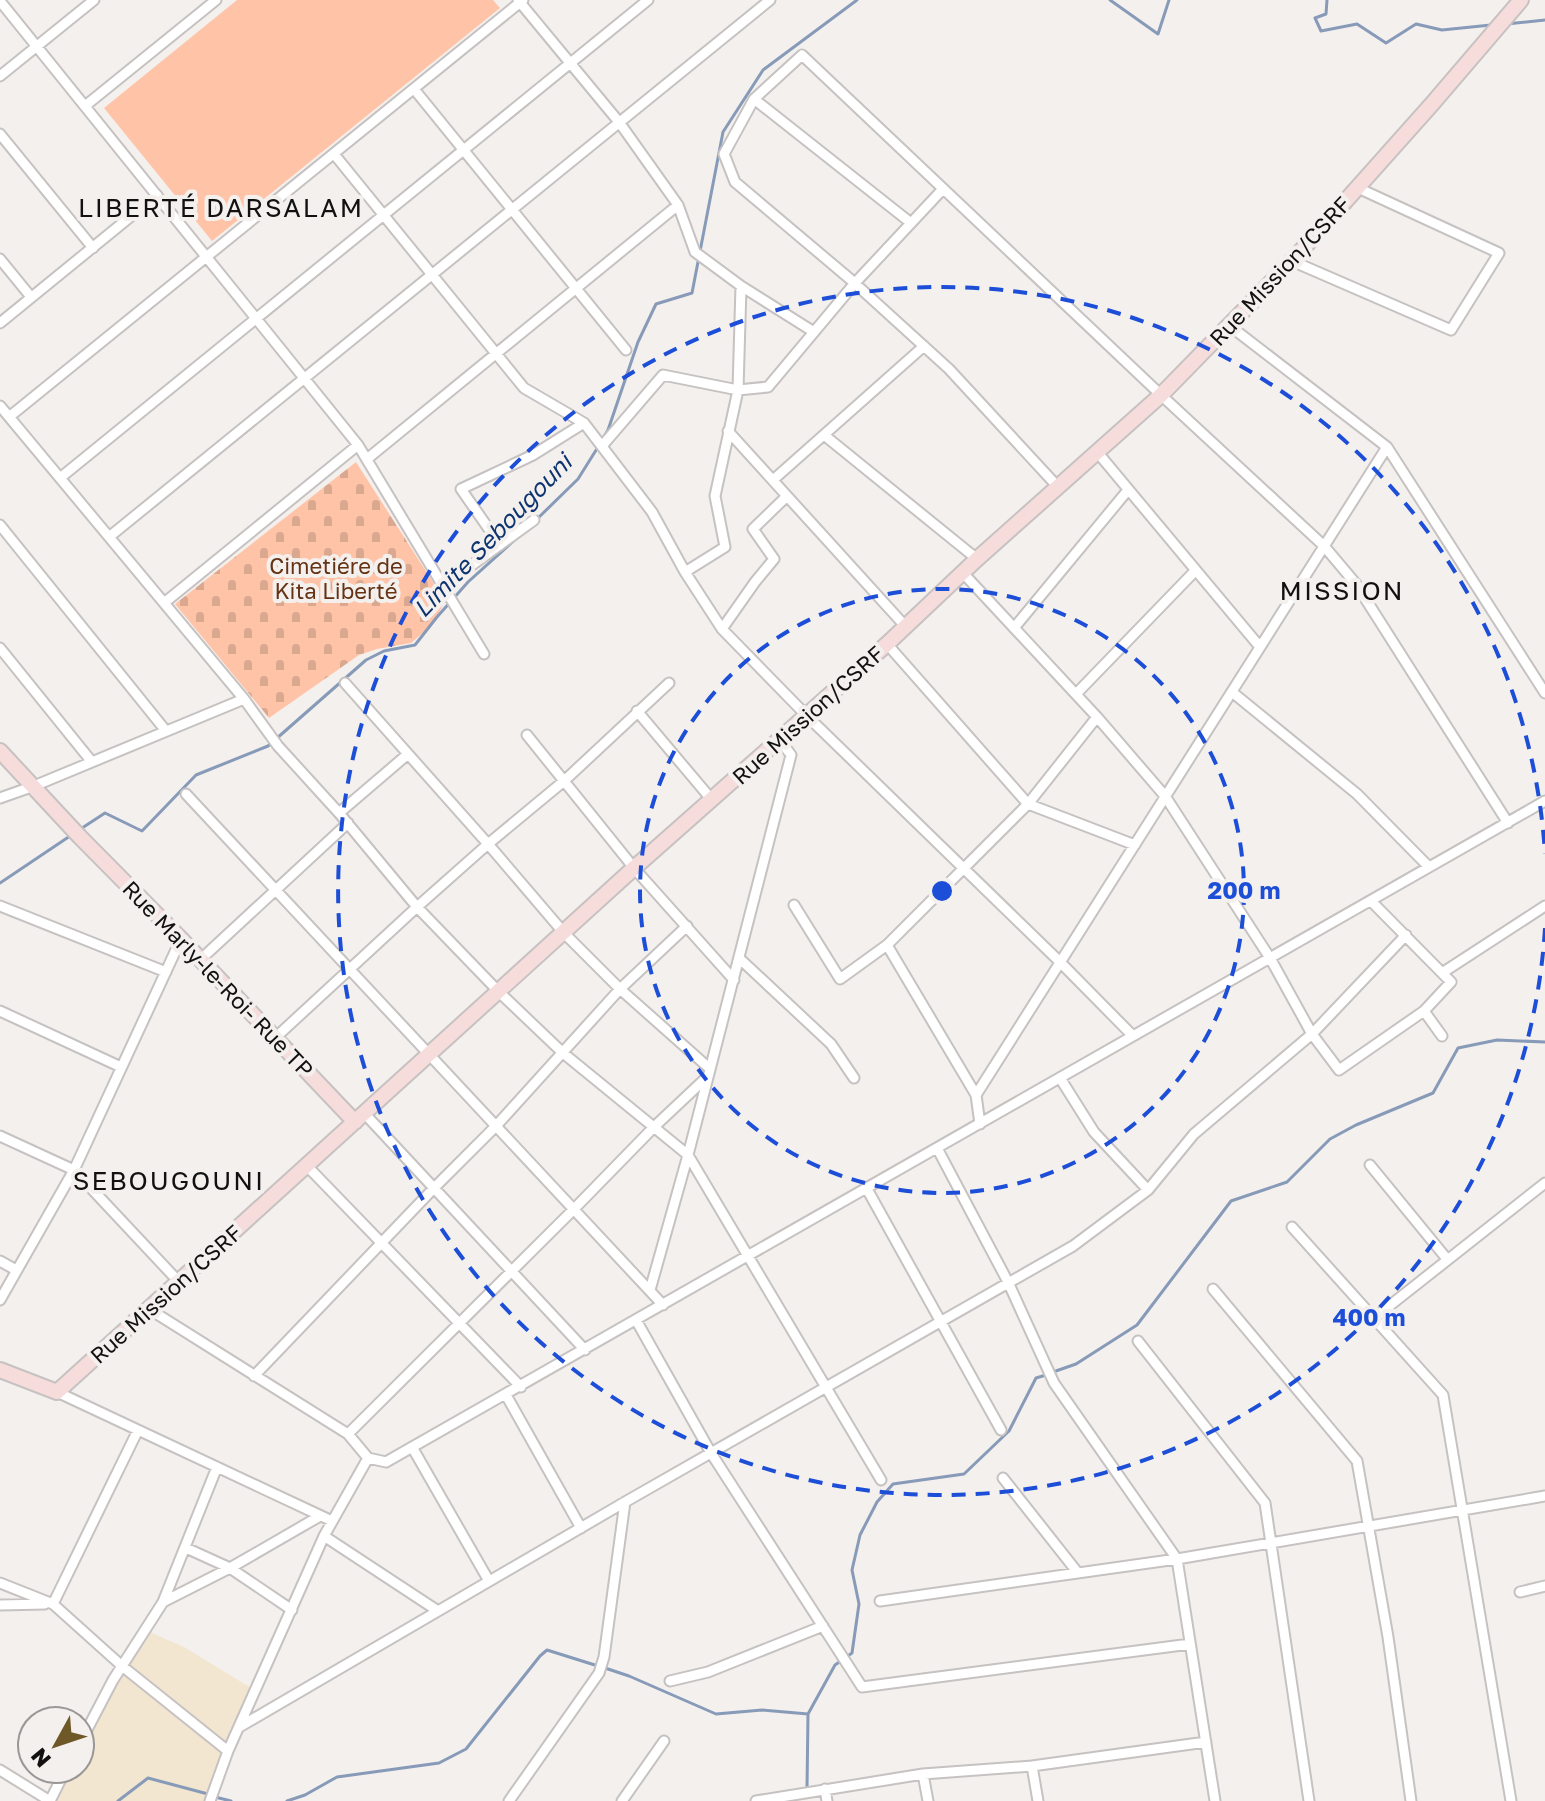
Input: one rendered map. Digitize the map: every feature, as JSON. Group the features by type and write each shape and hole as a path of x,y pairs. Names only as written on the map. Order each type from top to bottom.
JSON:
{"main road":[{"name":"Rue Mission/CSRF","path":"57,1392 1161,395 1292,261 1519,2"},
{"path":"0,751 34,786"},
{"name":"Rue Marly-le-Roi- Rue TP","path":"34,786 275,1038 360,1117"},
{"path":"0,1370 57,1392"}],"street":[{"path":"0,76 94,0"},
{"path":"60,478 648,0"},
{"path":"109,537 770,0"},
{"path":"0,1 358,445 484,654"},
{"path":"85,106 211,1"},
{"path":"9,417 520,1 619,122 678,205 695,252 741,286 814,332"},
{"path":"1058,487 949,369 855,283 735,182 724,154 754,99 802,55 942,190 1324,546 1356,584 1508,823"},
{"path":"414,89 626,350"},
{"path":"754,99 911,223"},
{"path":"0,134 93,248"},
{"path":"334,154 524,388 584,423 652,512 685,572 722,629 1133,1036"},
{"path":"1292,261 1451,330 1499,253 1358,188"},
{"path":"602,446 663,375 738,390 768,387 855,283 942,190"},
{"path":"0,323 157,195"},
{"path":"367,459 678,205"},
{"path":"0,259 31,297"},
{"path":"685,572 725,547 715,496 738,390 741,286"},
{"path":"1230,326 1387,447 1545,693"},
{"path":"773,480 924,346"},
{"path":"0,406 244,699 278,746 348,823 417,907 563,1053 688,1155 881,1480"},
{"path":"500,545 461,489 533,455 584,423"},
{"path":"728,431 906,627"},
{"path":"824,435 977,559"},
{"path":"164,603 358,445"},
{"path":"976,1095 1387,447"},
{"path":"1098,453 1260,647"},
{"path":"1014,628 1128,490"},
{"path":"722,629 774,559 753,529 787,496"},
{"path":"443,586 534,520"},
{"path":"0,525 166,731"},
{"path":"1076,694 1195,571"},
{"path":"963,573 1097,717 1165,796 1270,958 1312,1034 1339,1070 1424,1011 1451,982 1371,901"},
{"path":"887,644 1028,804 1135,845"},
{"path":"0,648 92,762"},
{"path":"345,683 564,933 708,1073"},
{"path":"275,1038 417,907 564,781 669,683"},
{"path":"1232,692 1357,794 1429,867"},
{"path":"0,798 244,699"},
{"path":"637,711 712,800"},
{"path":"794,905 840,979 887,945 1028,804 1097,717"},
{"path":"527,735 634,868 734,980"},
{"path":"650,1290 791,755 780,740"},
{"path":"339,813 408,754"},
{"path":"186,794 663,1305"},
{"path":"149,1309 348,1434 368,1458 386,1462 1545,801"},
{"path":"200,960 348,823"},
{"path":"0,906 166,972"},
{"path":"1442,973 1545,906"},
{"path":"254,1376 496,1126 620,989 687,926"},
{"path":"241,1726 1073,1246 1148,1190 1194,1134 1312,1034 1406,935"},
{"path":"0,1300 74,1170 181,939"},
{"path":"887,945 976,1095 980,1124"},
{"path":"739,958 831,1044 854,1078"},
{"path":"0,1011 121,1067"},
{"path":"1424,1011 1442,1036"},
{"path":"348,1434 708,1073"},
{"path":"1060,1078 1094,1132 1148,1190"},
{"path":"360,1117 434,1188 585,1350"},
{"path":"0,1136 74,1170 179,1282"},
{"path":"937,1148 1008,1282 1054,1383 1177,1559 1215,1801"},
{"path":"1370,1165 1447,1259"},
{"path":"307,1166 521,1387"},
{"path":"1374,1318 1545,1183"},
{"path":"867,1189 1001,1430"},
{"path":"1292,1227 1443,1395 1511,1801"},
{"path":"0,1261 16,1270"},
{"path":"1213,1289 1357,1461 1388,1637 1411,1801"},
{"path":"636,1320 711,1453 862,1687 1190,1644"},
{"path":"1138,1341 1265,1503 1309,1801"},
{"path":"57,1392 332,1521"},
{"path":"506,1395 581,1528"},
{"path":"53,1604 138,1430"},
{"path":"412,1447 489,1581"},
{"path":"210,1801 228,1751 324,1536 368,1458"},
{"path":"96,1714 163,1602 217,1467"},
{"path":"1003,1478 1078,1573"},
{"path":"880,1601 1177,1559 1545,1496"},
{"path":"509,1801 599,1673 604,1657 625,1502"},
{"path":"163,1602 320,1516"},
{"path":"324,1536 438,1611"},
{"path":"186,1548 230,1568 292,1610"},
{"path":"0,1583 53,1604 122,1666 228,1751"},
{"path":"1520,1592 1545,1586"},
{"path":"0,1605 53,1604"},
{"path":"670,1681 708,1672 823,1626"},
{"path":"622,1801 664,1741"},
{"path":"756,1801 923,1774 1032,1766 1206,1742"},
{"path":"1032,1766 1038,1801"},
{"path":"0,1770 50,1801"},
{"path":"923,1774 928,1801"},
{"path":"825,1789 827,1801"}],"shaded area":[{"path":"145,1630 184,1647 256,1691 209,1801 50,1801 58,1785 96,1785 96,1715"}],"green space":[{"path":"237,0 493,0 500,8 212,241 104,108"},
{"name":"Cimetiére de Kita Liberté","path":"356,462 445,601 433,624 411,643 359,655 269,718 175,604"}],"waterway":[{"name":"Limite Sebougouni","path":"602,440 638,342 656,304 692,293 723,132 763,70 857,0"},
{"name":"Limite Sebougouni","path":"1110,0 1158,34 1169,0"},
{"name":"Limite Sebougouni","path":"1327,0 1326,14 1315,18 1321,31 1357,24 1386,43 1416,24 1442,30 1491,25"},
{"name":"Limite Sebougouni","path":"1506,24 1545,20"},
{"name":"Limite Sebougouni","path":"536,520 578,479 598,447"},
{"name":"Limite Sebougouni","path":"79,830 105,813 142,831 196,775 268,746 366,660 384,651 415,645 468,582 519,536"},
{"name":"Limite Sebougouni","path":"0,883 73,834"},
{"path":"1053,1372 1076,1364 1137,1325 1231,1201 1287,1182 1330,1139 1433,1093 1458,1048 1497,1040 1545,1042"},
{"path":"807,1789 808,1714 835,1665 852,1653 859,1604 852,1570 860,1535 877,1502 893,1484 964,1474 1009,1431 1036,1378 1046,1375"},
{"path":"287,1801 337,1777 439,1763 466,1749 547,1650 598,1666"},
{"path":"605,1668 716,1714 762,1710 808,1714"},
{"path":"118,1801 148,1778 208,1794"},
{"path":"215,1797 231,1801"}],"district":[{"name":"LIBERTÉ DARSALAM","path":"221,208"},
{"name":"MISSION","path":"1342,591"},
{"name":"SEBOUGOUNI","path":"169,1181"}]}
